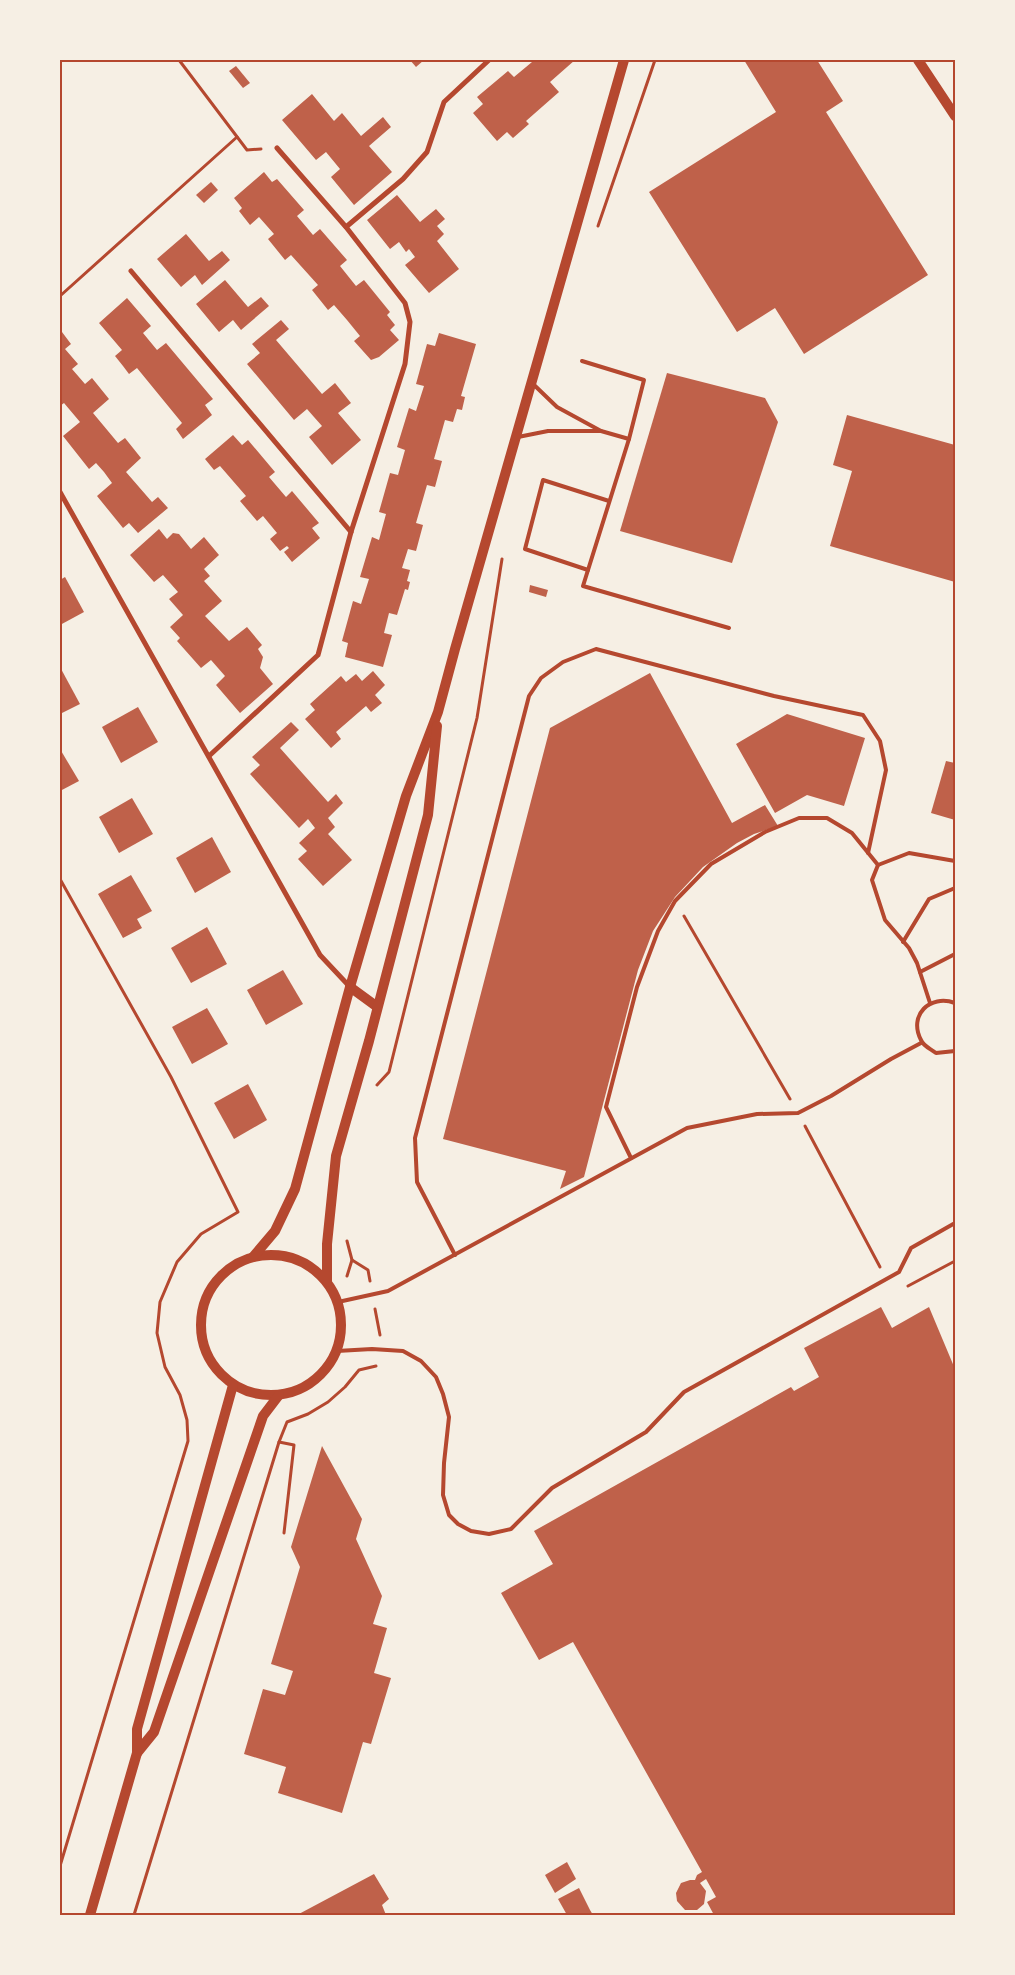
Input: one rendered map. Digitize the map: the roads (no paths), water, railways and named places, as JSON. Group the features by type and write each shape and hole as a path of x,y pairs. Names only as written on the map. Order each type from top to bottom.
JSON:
{"main road":[{"path":"253,1257 275,1232 294,1189 350,987 406,796 438,712 624,60"},
{"path":"918,60 955,116"},
{"path":"327,1282 326,1244 336,1156 428,814 438,712"},
{"path":"350,987 376,1006"},
{"path":"274,1254 294,1258 312,1267 327,1282 338,1302 341,1336 337,1352 327,1368 314,1381 297,1391 278,1395 255,1394 233,1385 218,1372 206,1354 201,1335 201,1314 207,1294 219,1278 234,1264 253,1257 274,1254"},
{"path":"90,1915 137,1753 137,1729 233,1385"},
{"path":"137,1753 154,1732 263,1416 278,1395"}],"street":[{"path":"346,228 404,178 427,152 444,102 489,60"},
{"path":"209,756 318,656 351,532 405,364 410,322 405,303 346,228 276,148"},
{"path":"131,271 351,532"},
{"path":"60,492 320,955 350,987"}],"lane":[{"path":"582,361 644,380 583,586 729,628"},
{"path":"531,382 547,395 557,407 601,431 628,439"},
{"path":"516,438 548,431 601,431"},
{"path":"588,570 525,549 543,480 609,501"},
{"path":"455,1255 417,1182 415,1138 529,696 541,678 563,662 596,649 774,696 863,714 880,741 886,770 868,853"},
{"path":"631,1158 606,1107 637,987 658,931 675,901 711,864 765,832 799,818 828,818 852,833 878,865"},
{"path":"930,1003 920,972 909,948 885,920 872,880 878,865 909,853 955,861"},
{"path":"903,942 929,900 955,888"},
{"path":"920,972 955,954"},
{"path":"955,1003 945,1000 930,1003 920,1014 916,1028 921,1043 936,1053 955,1051"},
{"path":"338,1302 388,1291 687,1128 757,1114 798,1113 831,1096 891,1058 921,1043"},
{"path":"337,1352 372,1349 403,1351 421,1361 436,1377 449,1417 444,1463 443,1496 449,1515 458,1524 471,1531 489,1534 511,1529 552,1488 646,1432 684,1392 899,1272 911,1248 955,1224"}]}
